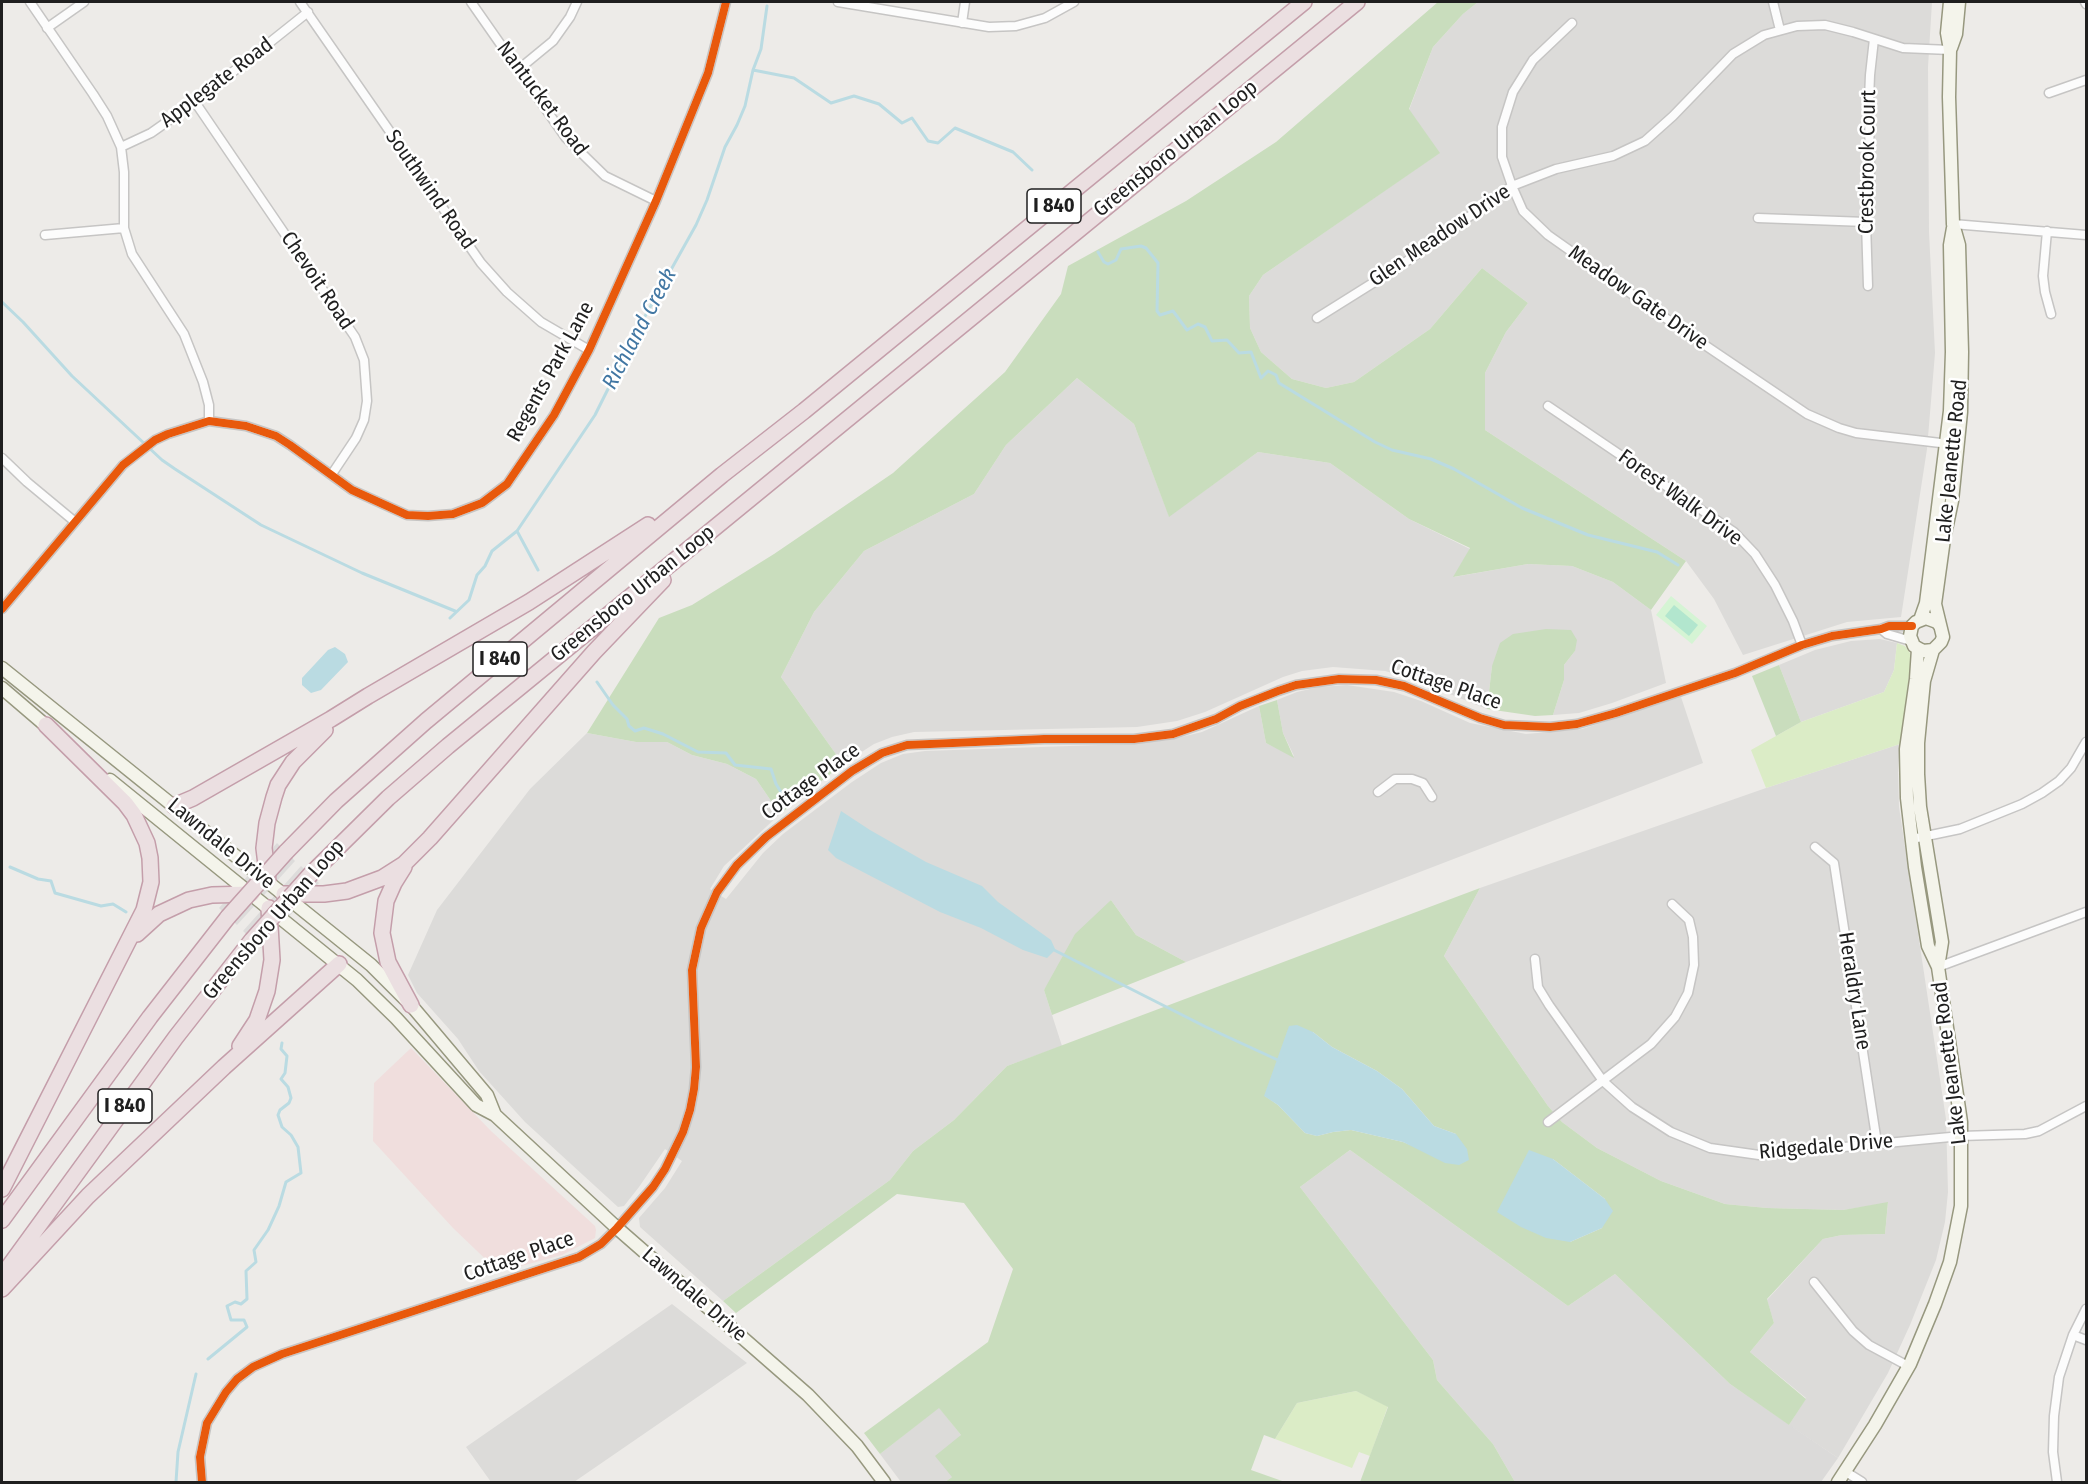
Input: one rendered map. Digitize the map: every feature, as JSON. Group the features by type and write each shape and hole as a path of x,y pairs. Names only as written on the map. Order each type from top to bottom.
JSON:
{"highway":[{"name":"Greensboro Urban Loop","path":"2,1220 150,1017 228,917 286,852 336,801 396,746 722,475 804,411 1304,2"},
{"name":"Greensboro Urban Loop","path":"2,1276 176,1036 252,940 310,874 359,825 418,771 1356,2"},
{"path":"174,806 193,798 331,719 529,602 722,475"},
{"path":"411,1005 388,962 383,943 382,922 389,892 399,874 502,759 594,651 718,524"},
{"path":"224,1067 257,1020 267,991 272,960 272,894 264,848 267,823 278,785 293,762 324,732 331,719"},
{"path":"2,1189 144,910 152,872 143,830 125,803 46,726"},
{"path":"272,894 324,894 358,888 382,878 413,856"},
{"path":"127,945 150,921 178,904 212,895 252,894"},
{"path":"2,1288 67,1216 224,1067 339,964"}],"street":[{"path":"30,2 98,101 121,147 124,172 124,228 132,254 184,334 203,382 209,405 209,421"},
{"path":"47,28 84,2"},
{"name":"Southwind Road","path":"300,2 481,263 507,292 541,322 589,350"},
{"name":"Nantucket Road","path":"471,2 566,138 605,176 656,201"},
{"path":"519,69 553,41 570,17 577,2"},
{"name":"Regents Park Lane","path":"2,609 112,477 137,453 168,434 209,421 246,426 276,436 352,490 407,515 453,514 482,503 507,484 554,415 589,350 656,201 708,74 726,2"},
{"path":"837,2 989,27 1016,26 1045,18 1074,2"},
{"path":"962,23 966,2"},
{"path":"1773,2 1780,30"},
{"name":"Lake Jeanette Road","path":"1940,626 1935,604 1953,444 1950,245 1953,224 1949,97 1950,50 1947,33 1950,2"},
{"name":"Lake Jeanette Road","path":"1950,50 1956,34 1959,2"},
{"name":"Applegate Road","path":"121,147 151,133 195,102 308,12"},
{"name":"Meadow Gate Drive","path":"1572,23 1533,60 1513,92 1502,127 1502,158 1523,211 1548,235 1684,331 1808,414 1856,433 1953,444"},
{"name":"Glen Meadow Drive","path":"1317,318 1400,266 1512,186 1556,169 1613,156 1645,141 1673,116 1733,54 1764,35 1797,26 1825,25 1903,48 1950,50"},
{"name":"Crestbrook Court","path":"1868,286 1866,222 1870,191 1870,75 1874,39"},
{"path":"2049,93 2086,80"},
{"name":"Chevoit Road","path":"195,102 355,337 364,360 367,401 364,420 356,438 332,474"},
{"path":"1758,218 1866,222"},
{"path":"1953,224 2086,235"},
{"path":"45,235 124,228"},
{"path":"2047,231 2043,276 2051,314"},
{"name":"Forest Walk Drive","path":"1548,406 1734,532 1755,554 1775,585 1802,645"},
{"name":"Lake Jeanette Road","path":"1916,623 1926,603 1953,444"},
{"path":"2,458 74,521"},
{"path":"1881,629 1923,651 1938,647 1943,637 1940,626 1932,619 1916,623 1910,631 1915,645"},
{"name":"Cottage Place","path":"202,1482 200,1457 207,1423 226,1392 237,1379 253,1367 282,1354 579,1257 601,1244 617,1228 653,1187 665,1169 683,1132 690,1110 696,1067 692,970 701,928 717,892 737,865 766,837 852,771 882,753 907,745 1044,738 1134,739 1173,734 1216,719 1240,706 1296,685 1339,679 1376,680 1404,686 1480,718 1504,725 1550,727 1577,724 1735,673 1802,645 1832,636 1916,623"},
{"name":"Lake Jeanette Road","path":"1842,1477 1908,1366 1935,1304 1950,1262 1961,1206 1961,1122 1938,967 1942,942 1907,798 1906,750 1916,679 1915,645"},
{"name":"Lake Jeanette Road","path":"1918,838 1918,743 1924,681 1933,650"},
{"name":"Lawndale Drive","path":"2,668 174,806 272,894 339,964 377,998 476,1105 495,1115 617,1228 816,1403 857,1446 884,1482"},
{"name":"Lawndale Drive","path":"2,688 252,894 272,894 371,964 411,1005 487,1095 495,1115"},
{"path":"1918,838 1960,830 2022,804 2042,793 2059,781 2071,768 2086,742"},
{"path":"1378,792 1395,779 1412,779 1423,783 1432,797"},
{"name":"Heraldry Lane","path":"1815,847 1834,863 1877,1143"},
{"path":"1548,1122 1651,1044 1675,1017 1688,993 1694,965 1693,937 1689,920 1672,904"},
{"path":"1938,967 2086,912"},
{"name":"Ridgedale Drive","path":"1535,959 1538,987 1603,1081 1632,1107 1671,1132 1710,1148 1759,1155 1961,1136 2025,1134 2039,1131 2086,1106"},
{"path":"1814,1282 1853,1331 1869,1345 1908,1366"},
{"path":"2058,1482 2053,1452 2054,1416 2059,1377 2073,1335 2086,1310"},
{"path":"2073,1335 2086,1340"},
{"path":"1842,1477 1862,1482"}],"shaded area":[{"path":"1478,2 1932,2 1928,67 1929,232 1935,353 1927,449 1901,617 1847,622 1743,655 1714,599 1686,561 1485,430 1485,373 1506,332 1528,303 1482,268 1430,329 1354,382 1326,388 1292,379 1261,352 1250,328 1249,296 1263,275 1439,153 1409,110 1433,47 1463,14"},
{"path":"1077,378 1134,424 1169,516 1258,452 1330,463 1409,519 1470,549 1454,577 1528,564 1572,566 1613,582 1651,610 1666,683 1579,713 1553,715 1564,680 1564,665 1575,651 1492,666 1487,709 1410,678 1385,671 1333,667 1302,671 1283,677 1205,712 1177,721 1137,727 914,732 874,744 843,764 781,677 814,612 864,551 974,494 1006,445"},
{"path":"1880,639 1897,643 1894,670 1884,692 1801,722 1779,665 1815,650 1851,641"},
{"path":"1347,685 1394,692 1421,701 1470,723 1526,734 1582,729 1681,697 1703,763 1186,962 1136,935 1111,900 1044,990 1062,1046 1007,1066 954,1120 913,1151 890,1180 723,1301 640,1227 639,1218 665,1188 682,1161 665,1149 624,1206 618,1207 525,1122 479,1071 458,1039 417,993 408,975 437,910 530,789 587,733 636,742 667,742 692,755 727,764 756,779 780,814 724,866 710,889 726,899 763,853 783,834 852,782 881,763 903,754 925,751 1128,744 1169,740 1202,732 1259,706 1266,743 1294,756 1283,733 1277,700 1319,687"},
{"path":"1900,744 1899,807 1946,1119 1948,1192 1945,1222 1936,1260 1910,1325 1888,1373 1838,1458 1789,1425 1806,1398 1750,1352 1774,1323 1767,1300 1823,1239 1842,1235 1885,1234 1888,1203 1843,1210 1767,1208 1725,1204 1661,1181 1597,1148 1562,1122 1548,1106 1444,956 1480,888 1766,788"},
{"path":"411,1048 491,1131 595,1226 595,1238 562,1255 499,1272 453,1228 373,1141 374,1083"},
{"path":"1350,1150 1568,1306 1615,1274 1730,1384 1838,1458 1821,1482 1515,1482 1493,1444 1437,1380 1433,1360 1300,1187"},
{"path":"672,1304 747,1363 574,1482 491,1482 466,1447"},
{"path":"939,1407 961,1435 952,1477 945,1482 901,1482 880,1454"}],"green space":[{"path":"1438,2 1478,2 1463,14 1433,47 1409,109 1440,153 1263,275 1249,296 1250,328 1261,352 1292,379 1326,388 1354,382 1430,329 1482,268 1528,303 1506,332 1485,373 1485,430 1686,561 1651,610 1613,582 1572,566 1528,564 1453,577 1470,548 1409,519 1330,463 1258,452 1169,517 1134,424 1077,378 1006,445 974,494 864,551 814,612 781,677 843,764 780,814 756,779 727,764 692,755 667,742 636,742 587,733 659,618 692,605 774,554 893,473 1005,372 1061,294 1068,266 1186,201 1276,142"},
{"path":"1671,596 1707,626 1692,644 1656,615"},
{"path":"1674,605 1698,625 1689,636 1665,616"},
{"path":"1546,629 1571,630 1577,640 1575,651 1564,665 1564,680 1553,715 1535,716 1487,709 1492,666 1500,643 1513,634"},
{"path":"1897,643 1905,646 1910,653 1900,744 1766,788 1751,750 1801,722 1884,692 1894,670"},
{"path":"1779,665 1801,722 1776,736 1752,676"},
{"path":"1277,700 1283,733 1294,758 1266,743 1259,706"},
{"path":"1480,888 1444,956 1548,1106 1562,1122 1597,1148 1661,1181 1725,1204 1767,1208 1843,1210 1888,1202 1885,1234 1842,1235 1823,1239 1767,1299 1774,1323 1750,1352 1806,1399 1789,1425 1730,1384 1615,1274 1568,1306 1350,1150 1300,1187 1433,1360 1437,1380 1493,1444 1515,1482 1360,1482 1388,1407 1356,1391 1297,1403 1275,1439 1264,1435 1251,1470 1285,1482 945,1482 952,1477 935,1456 961,1435 939,1408 880,1454 864,1433 988,1342 1013,1269 964,1203 897,1194 736,1313 723,1301 890,1180 913,1151 954,1120 1007,1066","holes":["1313,1032 1332,1047 1377,1071 1402,1089 1434,1126 1456,1134 1418,1148 1403,1142 1351,1130 1317,1136 1305,1133 1278,1105 1265,1096 1279,1060","1553,1159 1605,1199 1602,1228 1570,1242"]},
{"path":"1111,900 1136,935 1186,962 1052,1015 1044,990 1075,934"},
{"path":"1356,1391 1388,1406 1370,1456 1359,1452 1352,1468 1275,1439 1297,1403"}],"water":[{"path":"335,647 345,654 348,662 321,690 311,693 302,685 302,678 328,650"},
{"path":"841,811 926,862 982,886 998,902 1051,940 1054,951 1047,958 1023,950 981,928 940,912 836,858 828,850"},
{"path":"1297,1025 1313,1032 1332,1047 1377,1071 1402,1089 1434,1126 1456,1134 1467,1149 1469,1160 1459,1165 1445,1163 1403,1142 1351,1130 1317,1136 1305,1133 1278,1105 1264,1096 1289,1026"},
{"path":"1529,1150 1553,1159 1605,1199 1613,1211 1602,1228 1570,1242 1546,1238 1521,1227 1497,1212"}],"pier":[{"path":"277,843 295,861 237,925 219,908"},
{"path":"301,866 319,883 261,948 243,931"}],"waterway":[{"name":"Richland Creek","path":"450,618 469,600 477,575 485,566 492,551 517,531 595,415 639,327 696,225 725,147 745,106 753,70 761,49 767,6"},
{"path":"753,70 794,78 831,103 854,96 879,104 902,123 912,118 928,141 938,143 955,128 1013,152 1032,170"},
{"path":"1098,252 1108,264 1116,260 1121,249 1141,246 1146,248 1158,263 1157,311 1160,315 1173,311 1187,330 1198,324 1205,327 1212,341 1227,340 1239,353 1251,352 1261,378 1268,371 1276,375 1279,383 1375,442 1392,450 1431,459 1454,469 1522,508 1588,535 1657,552 1678,565"},
{"path":"2,302 72,376 162,460 175,469 261,525 362,573 455,611"},
{"path":"517,531 538,570"},
{"path":"597,682 635,731 644,728 663,734 698,752 726,753 735,765 771,769 776,784 786,800"},
{"path":"10,867 38,879 51,881 55,893 101,906 113,904 126,912"},
{"path":"1052,949 1206,1027 1280,1061"},
{"name":"Richland Creek","path":"208,1359 247,1327 244,1320 231,1320 227,1306 235,1302 241,1304 247,1299 246,1271 256,1262 254,1250 268,1230 279,1206 286,1182 301,1173 298,1147 291,1135 282,1127 278,1115 291,1098 288,1087 281,1079 285,1073 287,1056 281,1049 282,1043"},
{"name":"Richland Creek","path":"176,1482 178,1452 196,1374"}],"cycle path":[{"path":"2,609 123,465 155,440 209,421 246,426 276,436 352,490 407,515 453,514 482,503 507,484 554,415 589,350 656,201 708,73 726,2"},
{"path":"202,1482 200,1457 207,1423 226,1392 237,1379 253,1367 282,1354 579,1257 601,1244 617,1228 653,1187 665,1169 683,1132 690,1110 696,1067 692,970 701,928 717,892 737,865 766,837 852,771 882,753 907,745 1044,739 1134,739 1173,734 1216,719 1240,706 1296,685 1339,679 1376,680 1404,686 1480,718 1504,725 1550,727 1577,724 1735,673 1802,645 1832,636 1889,626 1912,626"}]}
